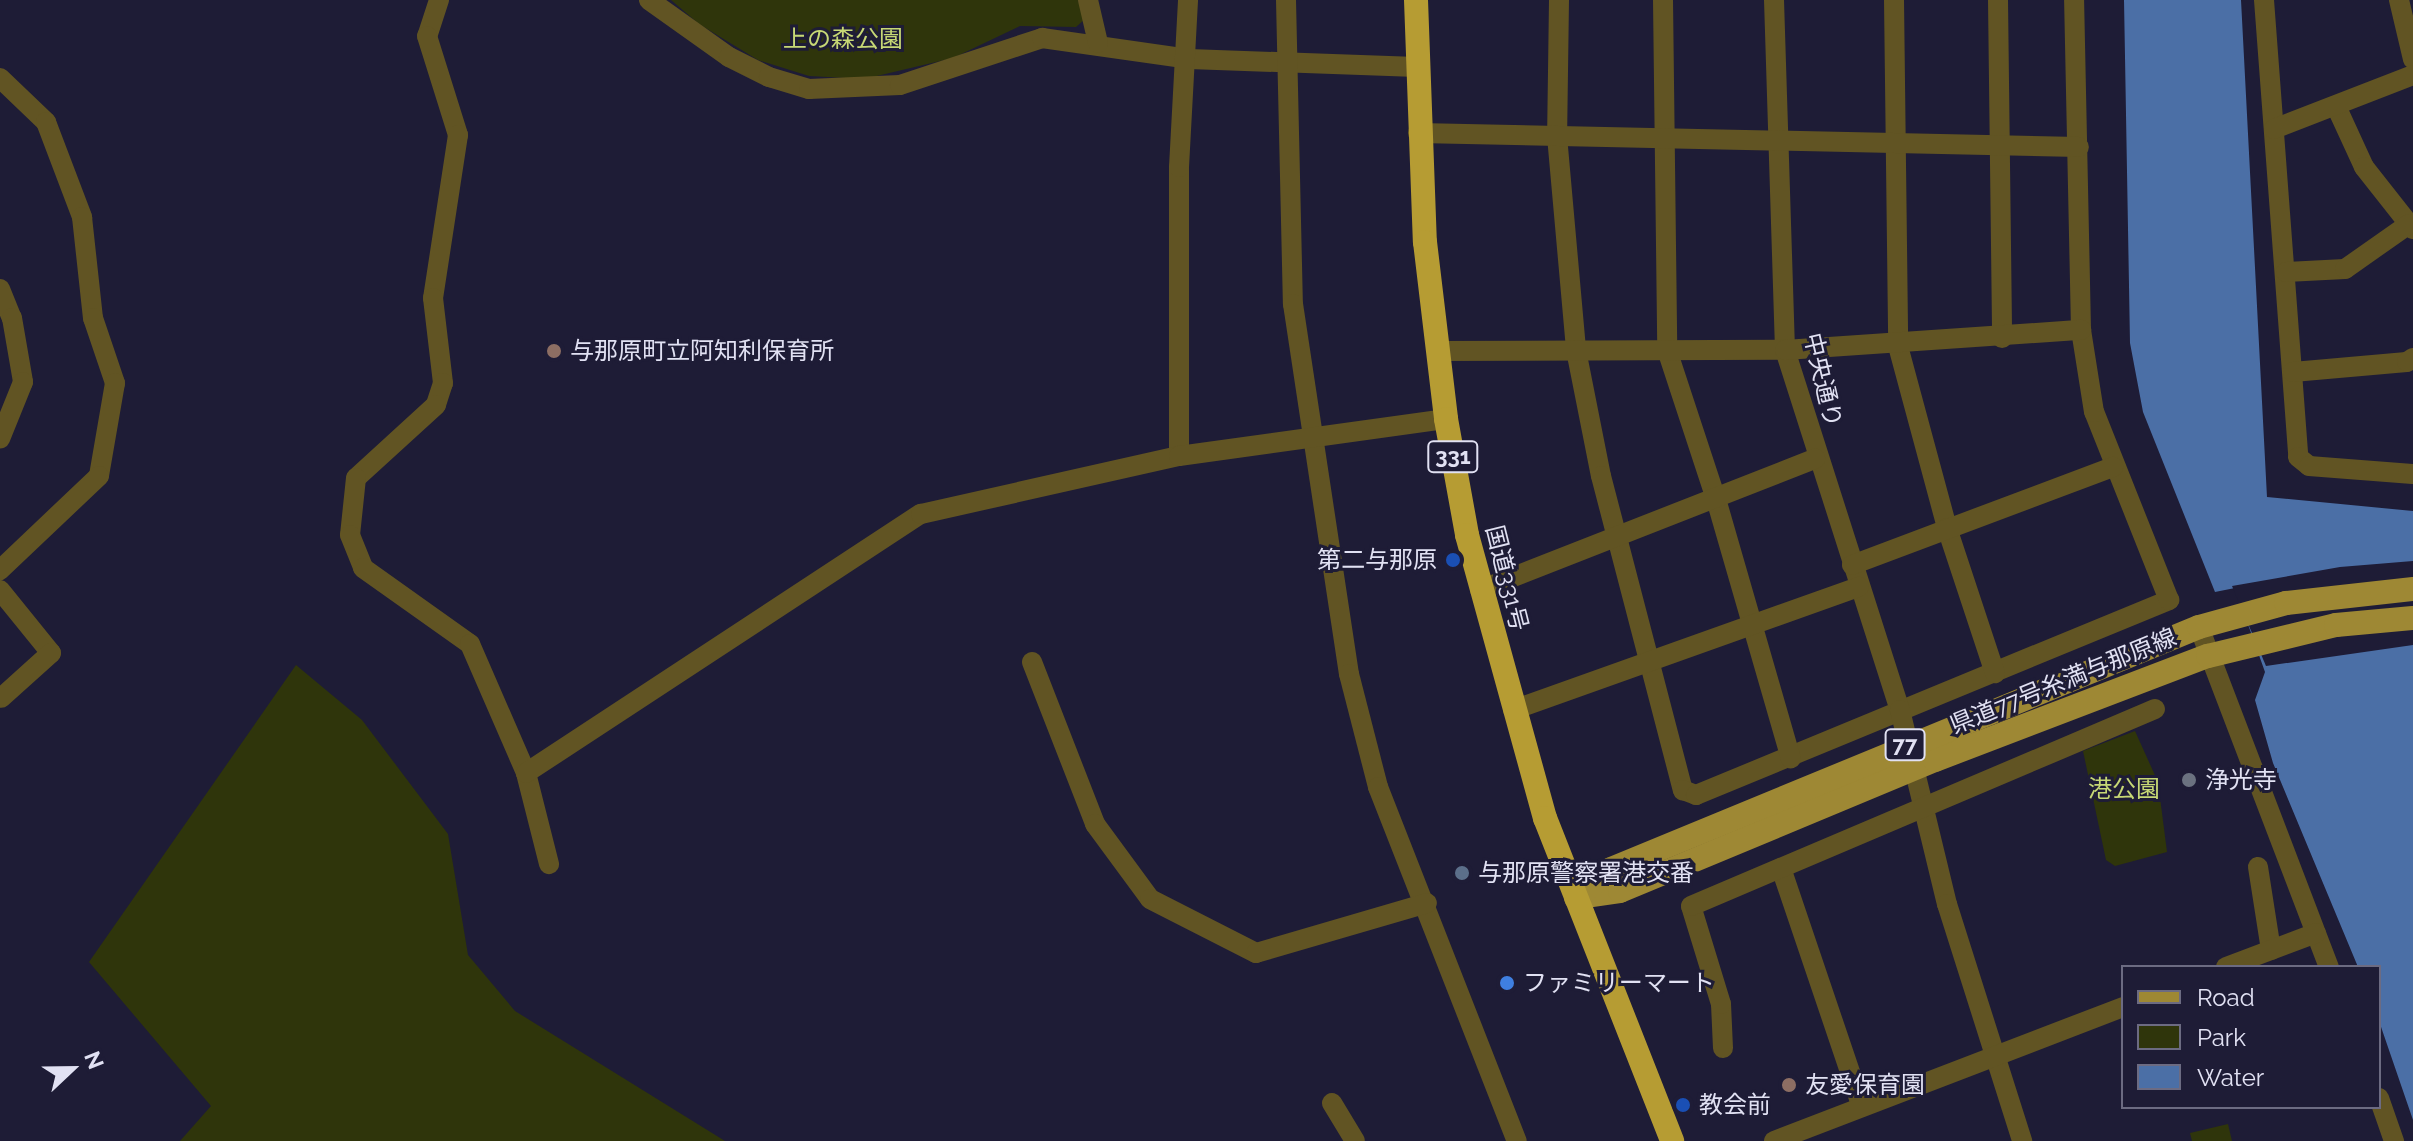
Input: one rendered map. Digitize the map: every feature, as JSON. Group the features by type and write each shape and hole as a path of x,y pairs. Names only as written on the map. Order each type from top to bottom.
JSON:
{"highway":[{"name":"国道331号","path":"1416,0 1418,133 1437,351 1446,419 1480,590 1545,818 1672,1141"}],"main road":[{"name":"県道77号糸満与那原線","path":"1576,898 1611,869 1909,743 2199,627 2244,612 2329,595 2413,589"},
{"name":"県道77号糸満与那原線","path":"1576,898 1620,891 1914,769 2208,656 2336,625 2413,618"}],"street":[{"path":"439,0 427,36 458,135 433,298 443,383 436,405 356,478 350,535 363,568 470,644 526,773 549,864"},
{"path":"649,0 729,57 769,77 809,89 900,85 1021,41 1098,43 1189,59 1417,67"},
{"path":"1088,0 1098,43"},
{"path":"1179,456 1179,167 1189,59 1188,0"},
{"path":"1286,0 1293,304 1349,674 1378,787 1427,903 1517,1141"},
{"path":"1559,0 1557,136 1576,350 1617,539 1683,790 1696,795 2169,600 2113,467 2094,412 2081,330 2074,0"},
{"path":"1663,0 1667,350 1716,499 1791,758"},
{"name":"中央通り","path":"1774,0 1785,350 1815,459 1900,710 1922,807 2022,1141"},
{"path":"1894,0 1898,346 1947,528 1995,673"},
{"path":"1998,0 2002,338"},
{"path":"2264,0 2298,457 2309,466 2413,474"},
{"path":"2399,0 2413,59"},
{"path":"2274,129 2413,75"},
{"path":"0,78 46,122 82,217 93,318 115,383 99,476 0,570"},
{"path":"2286,272 2345,269 2411,226 2364,167 2336,106"},
{"path":"1418,133 2079,147"},
{"path":"0,289 23,382 0,439"},
{"path":"1437,351 1785,350 1898,346 2081,330"},
{"path":"2293,372 2411,365"},
{"path":"526,773 921,514 1179,456 1446,419"},
{"path":"1480,590 1815,459"},
{"path":"1852,565 2113,467"},
{"path":"1513,710 1859,587"},
{"path":"0,590 51,653 1,698"},
{"path":"2199,627 2328,965"},
{"path":"1032,662 1095,824 1150,899 1256,953 1427,903"},
{"path":"1723,1048 1721,1004 1691,906 2155,709"},
{"path":"2258,867 2271,950"},
{"path":"1781,868 1862,1107"},
{"path":"2231,965 2316,933"},
{"path":"1774,1141 2121,1008"},
{"path":"1332,1103 1355,1141"},
{"path":"2381,1104 2394,1141"}],"green space":[{"name":"上の森公園","path":"671,0 1078,0 1084,20 1076,27 1020,26 953,58 864,79 809,76 758,60 699,24"},
{"path":"296,665 362,720 448,834 468,955 515,1011 725,1141 180,1141 211,1106 89,962"},
{"name":"港公園","path":"2135,731 2158,782 2167,852 2115,866 2106,860 2083,751"},
{"path":"2228,1124 2232,1141 2192,1141 2190,1133"}],"water":[{"path":"2124,0 2241,0 2267,497 2413,511 2413,1120 2381,1027 2381,965 2357,965 2273,763 2255,700 2265,672 2235,588 2215,592 2143,412 2130,343"}],"pier":[{"path":"2413,561 2413,645 2266,666 2232,586 2340,567"}],"place":[{"name":"与那原町立阿知利保育所","path":"554,351"},
{"name":"第二与那原","path":"1453,560"},
{"name":"浄光寺","path":"2189,780"},
{"name":"与那原警察署港交番","path":"1462,873"},
{"name":"ファミリーマート","path":"1507,983"},
{"name":"友愛保育園","path":"1789,1085"},
{"name":"教会前","path":"1683,1105"}]}
